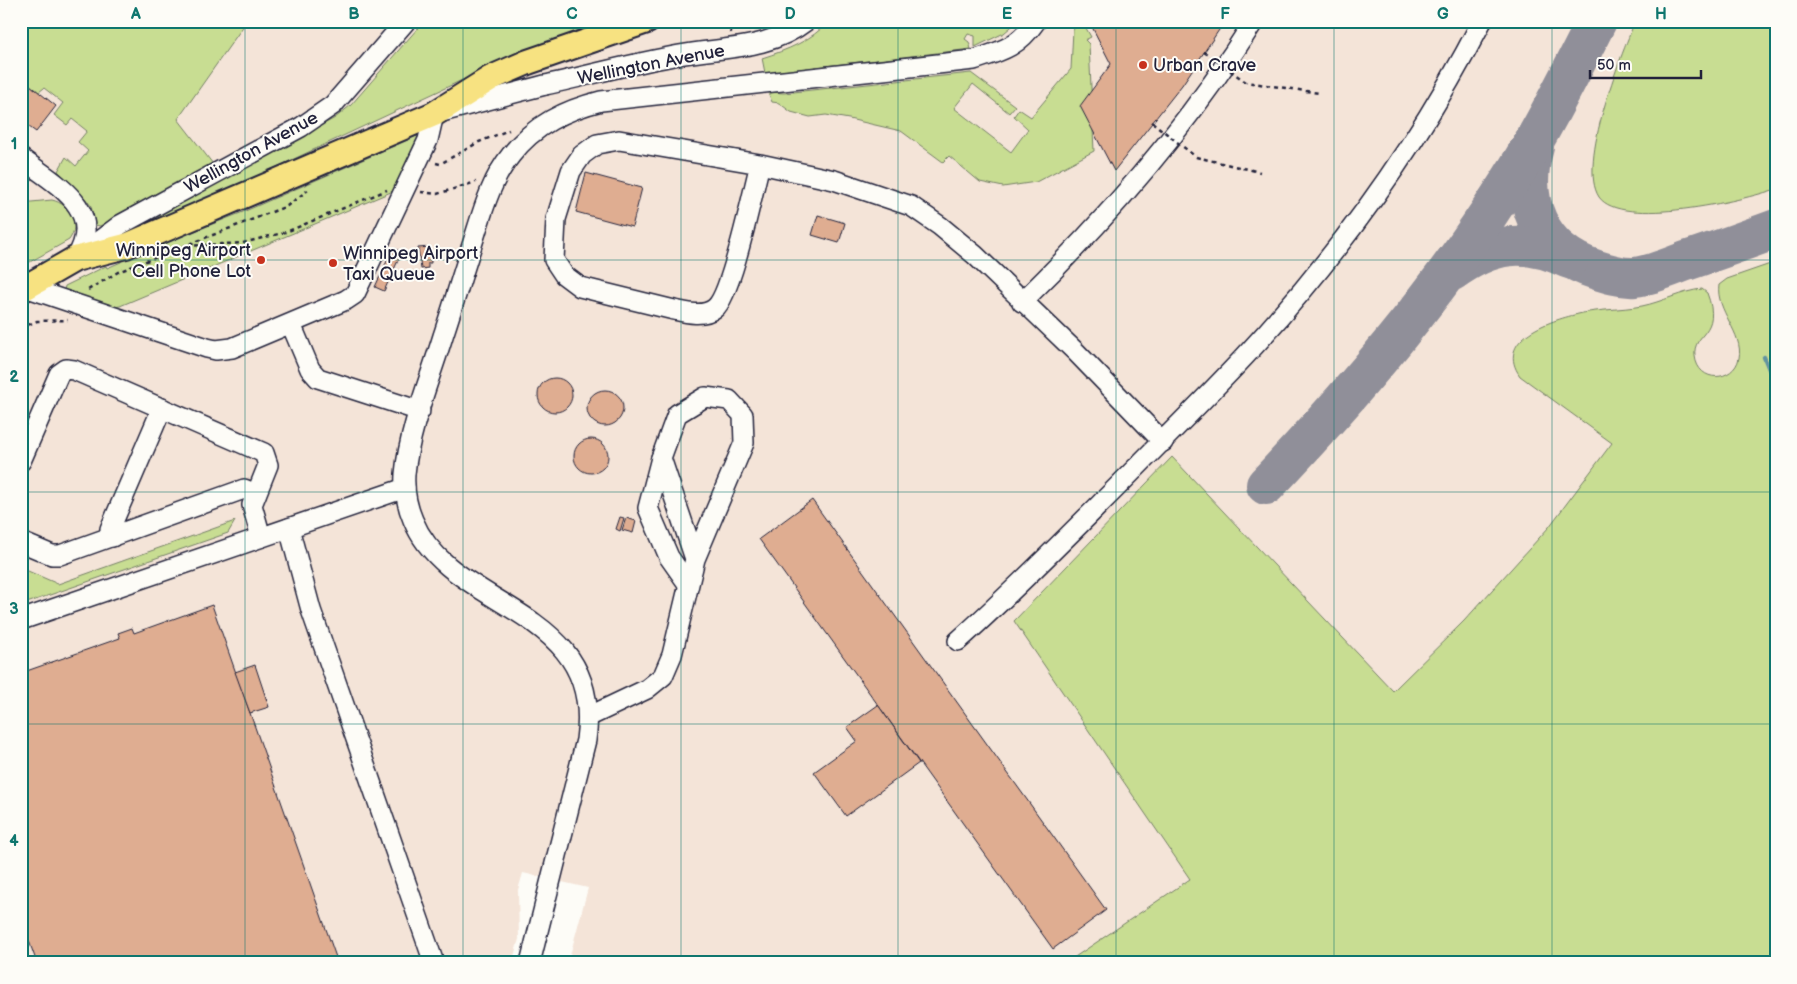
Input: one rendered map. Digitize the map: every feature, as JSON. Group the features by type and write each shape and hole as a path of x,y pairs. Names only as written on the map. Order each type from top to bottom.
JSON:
{"main road":[{"name":"Wellington Avenue","path":"23,287 76,259 126,246 434,114 490,78 528,62 647,21"}],"street":[{"name":"Wellington Avenue","path":"76,259 120,225 300,127 333,105 406,21"},
{"name":"Wellington Avenue","path":"434,114 545,85 680,55 763,43 777,38 806,21"},
{"path":"530,963 581,762 590,716 587,693 575,669 546,630 450,568 428,547 413,522 405,488 408,457 420,411 484,204 501,168 524,140 536,129 553,118 582,106 601,101 974,60 1008,49 1026,35 1036,21"},
{"path":"1022,302 1107,215 1157,156 1213,83 1254,21"},
{"path":"958,641 994,609 1163,442 1288,308 1366,208 1425,120 1482,21"},
{"path":"23,287 216,350 232,348 291,324 346,300 355,294 428,140 434,114"},
{"path":"760,164 730,277 720,302 707,313 689,314 580,287 564,276 554,260 554,232 564,188 571,170 582,155 597,144 619,140 760,164 834,180 911,206 940,226 975,256 1076,352 1163,442"},
{"path":"21,158 72,198 81,208 86,234 76,259"},
{"path":"291,324 307,363 318,378 420,411"},
{"path":"21,461 57,378 66,369 74,370 264,453 268,465 252,505 261,537"},
{"path":"590,716 647,689 662,676 672,655 695,559 744,443 743,415 729,400 705,397 677,414 661,458 648,508 669,557 688,584"},
{"path":"112,537 110,529 162,408"},
{"path":"661,458 695,559"},
{"path":"21,620 405,488"},
{"path":"21,542 56,556 244,490 256,494"},
{"path":"289,528 311,610 434,963"}],"path":[{"path":"1204,52 1246,82 1319,93"},
{"path":"1152,122 1196,157 1260,172"},
{"path":"171,246 243,243 286,232 392,187 437,194 477,182 501,168"}],"shaded area":[{"path":"21,21 1776,21 1776,963 568,963 588,888 523,873 518,890 519,939 512,963 21,963"}],"green space":[{"path":"21,21 247,21 178,119 213,164 100,226 95,225 91,206 58,171 66,157 76,166 88,151 78,142 87,131 72,119 67,125 54,115 63,103 44,88 39,92 25,81 21,86"},
{"path":"424,21 627,21 475,74 119,241 117,236 335,118 351,105"},
{"path":"829,21 1018,21 1004,33 975,47 975,36 968,34 965,39 969,42 971,49 765,73 762,58 789,48 806,39"},
{"path":"1082,21 1091,37 1085,40 1089,44 1094,151 1036,182 1003,187 980,182 949,156 943,162 901,131 826,115 810,117 791,112 779,103 772,102 768,92 784,93 971,73 1015,106 1009,113 973,84 954,108 1011,152 1028,129 1014,116 1019,109 1031,117 1071,69 1073,30"},
{"path":"1635,21 1776,21 1776,189 1712,205 1656,211 1631,211 1612,206 1599,197 1594,181 1593,160 1597,136 1620,59"},
{"path":"417,136 419,142 394,190 391,192 120,306 115,307 64,291 65,286 106,266 107,268 121,262 121,260 243,212"},
{"path":"52,200 64,206 72,215 74,228 72,234 69,240 21,267 21,203"},
{"path":"1776,262 1776,963 1066,963 1190,879 1014,621 1172,457 1393,691 1464,621 1549,527 1612,443 1520,376 1514,363 1514,352 1519,343 1538,328 1563,318 1582,313 1642,306 1702,289 1707,293 1711,307 1711,317 1706,331 1695,348 1695,356 1702,372 1716,376 1724,375 1736,366 1739,358 1739,349 1734,331 1721,304 1719,285 1727,279"},
{"path":"235,521 228,533 21,605 21,568 58,584"}],"building":[{"path":"1089,21 1225,21 1182,85 1114,171 1080,106 1111,64"},
{"path":"25,81 56,106 36,132 21,121 21,86"},
{"path":"586,173 642,188 632,227 576,212"},
{"path":"818,215 845,223 839,243 812,235"},
{"path":"430,247 431,263 428,263 428,268 421,269 418,248"},
{"path":"393,248 402,252 384,291 375,287"},
{"path":"555,378 562,379 567,383 571,388 571,402 567,407 562,411 555,412 548,411 543,407 539,402 538,395 539,388 543,383 548,379"},
{"path":"605,390 617,396 623,408 617,420 605,426 593,420 587,408 593,396"},
{"path":"591,439 598,440 603,444 607,449 607,463 603,468 598,472 591,473 584,472 579,468 575,463 574,456 575,449 579,444 584,440"},
{"path":"812,500 1106,910 1053,949 759,539"},
{"path":"620,517 624,518 620,531 616,529"},
{"path":"626,518 636,521 633,533 622,530"},
{"path":"212,605 338,963 37,963 21,919 21,673 120,638 118,633 132,628 134,633"},
{"path":"255,665 269,707 250,713 235,672"},
{"path":"878,705 919,763 846,816 814,772 857,741 847,727"}],"waterway":[{"path":"1764,357 1776,386"}],"taxiway":[{"path":"1266,485 1332,414 1394,340 1424,303 1481,225 1532,145 1597,21"},
{"path":"1534,147 1529,186 1532,205 1538,222 1547,237 1559,250 1575,261 1594,269 1619,276 1641,276 1776,229"},
{"path":"1452,271 1481,254 1509,246 1538,248 1569,259"}],"place":[{"name":"Urban Crave","path":"1143,65"},
{"name":"Winnipeg Airport Cell Phone Lot","path":"261,260"},
{"name":"Winnipeg Airport Taxi Queue","path":"333,263"}]}
